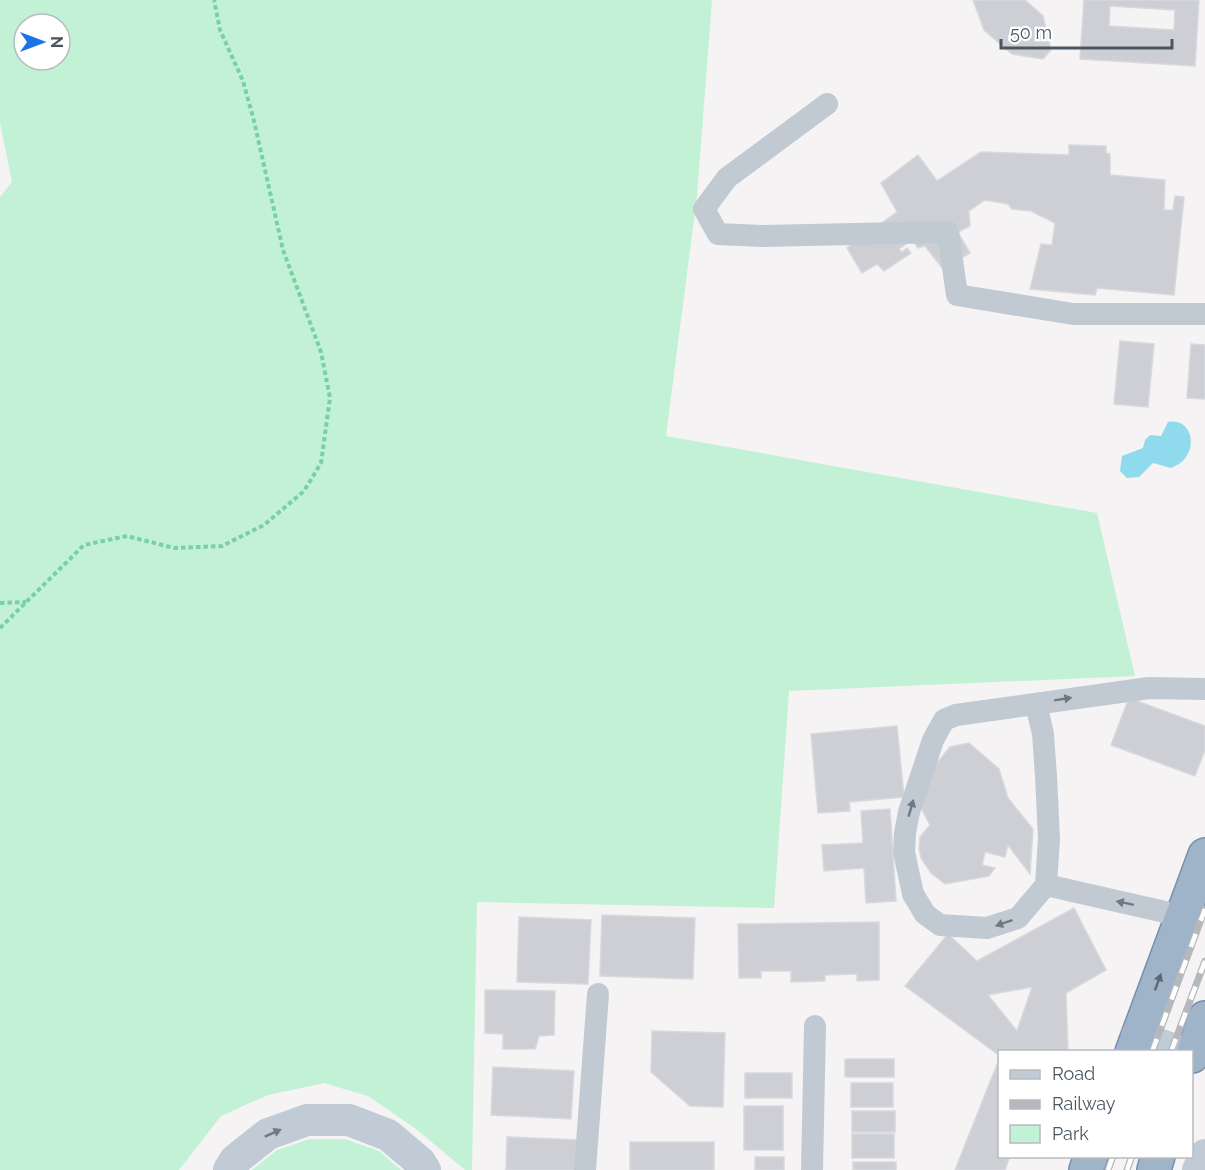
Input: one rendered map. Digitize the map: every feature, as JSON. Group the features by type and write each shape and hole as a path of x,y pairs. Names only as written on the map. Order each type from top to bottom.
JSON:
{"highway":[{"path":"1135,1044 1205,855"},
{"path":"1193,1053 1205,1018"}],"main road":[{"path":"1135,1044 1169,1050"},
{"path":"229,1170 235,1160 268,1134 307,1120 349,1120 388,1135 420,1162 425,1170"},
{"path":"1198,1170 1205,1155"}],"street":[{"path":"827,104 727,178 704,209 718,234 762,236 948,232 957,295 1073,314 1205,314"},
{"path":"1036,704 1043,734 1046,776 1049,839 1046,885 1018,918 987,928 940,925 925,914 913,894 904,852 909,812 933,740 944,720 956,715 1149,688 1205,689"},
{"path":"1046,885 1165,912 1181,918"},
{"path":"585,1170 598,994"},
{"path":"812,1170 815,1026"}],"path":[{"path":"0,628 84,545 127,536 174,548 222,546 264,525 304,491 321,463 330,398 321,352 283,250 243,81 220,30 214,0"},
{"path":"0,603 26,602"}],"green space":[{"path":"0,0 712,0 697,196 666,436 1097,513 1135,676 789,691 774,908 477,902 472,1170 465,1170 416,1129 368,1096 324,1083 268,1095 221,1116 179,1170 0,1170 0,197 12,182 0,123"},
{"path":"310,1139 345,1139 379,1151 401,1170 252,1170 277,1150"}],"water":[{"path":"1168,422 1181,424 1189,432 1191,445 1186,457 1171,468 1153,463 1139,477 1127,478 1120,471 1122,456 1143,448 1145,440 1150,435 1161,436"}],"building":[{"path":"973,0 1025,0 1043,16 1051,50 1043,59 1012,54 984,30"},
{"path":"1084,0 1199,0 1195,66 1080,59","holes":["1110,6 1175,10 1174,30 1109,26"]},
{"path":"1069,145 1106,146 1106,153 1110,154 1110,175 1165,180 1164,210 1173,210 1175,196 1184,197 1174,295 1097,288 1095,295 1030,289 1041,244 1052,245 1055,223 1031,211 1012,209 1008,204 985,200 969,211 970,226 958,232 970,253 943,269 925,246 918,248 912,240 899,249 902,252 907,248 911,253 884,271 877,264 862,273 847,248 897,212 881,183 918,155 937,181 981,152 1069,155"},
{"path":"1120,341 1154,344 1148,407 1114,404"},
{"path":"1191,344 1205,345 1205,399 1187,398"},
{"path":"1129,698 1205,726 1205,750 1195,776 1111,745"},
{"path":"897,726 904,797 849,802 850,811 818,813 811,734"},
{"path":"969,743 999,769 1008,798 1033,829 1030,874 1008,845 1005,857 985,852 982,865 995,868 989,876 945,884 931,873 921,858 920,837 930,825 918,802 932,769 950,747"},
{"path":"890,809 896,901 866,903 864,868 824,871 822,845 863,843 861,811"},
{"path":"1074,908 1106,970 1066,993 1068,1050 998,1050 998,1055 905,986 948,934 977,961","holes":["1032,987 1017,1031 988,995"]},
{"path":"602,915 695,918 693,979 600,976"},
{"path":"519,917 591,920 588,984 517,982"},
{"path":"879,922 879,980 857,981 857,974 825,975 825,981 791,982 791,971 761,971 761,978 739,978 738,924"},
{"path":"485,990 555,991 554,1035 539,1036 535,1049 503,1049 503,1034 485,1033"},
{"path":"652,1031 725,1033 723,1107 690,1106 651,1072"},
{"path":"845,1059 894,1059 894,1077 845,1077"},
{"path":"998,1062 998,1158 1009,1158 1005,1170 955,1170"},
{"path":"493,1067 574,1071 571,1119 491,1115"},
{"path":"745,1073 792,1073 792,1098 745,1098"},
{"path":"851,1083 893,1083 893,1107 851,1107"},
{"path":"744,1106 783,1106 783,1150 744,1150"},
{"path":"852,1111 895,1111 895,1132 852,1132"},
{"path":"852,1134 894,1134 894,1158 852,1158"},
{"path":"507,1137 581,1140 580,1170 506,1170"},
{"path":"630,1142 714,1142 714,1170 630,1170"},
{"path":"755,1157 784,1157 784,1170 755,1170"},
{"path":"853,1162 896,1162 896,1170 853,1170"}],"railway":[{"path":"1153,1050 1205,909"},
{"path":"1172,1050 1205,961"},
{"path":"1108,1170 1112,1158"},
{"path":"1127,1170 1131,1158"}]}
